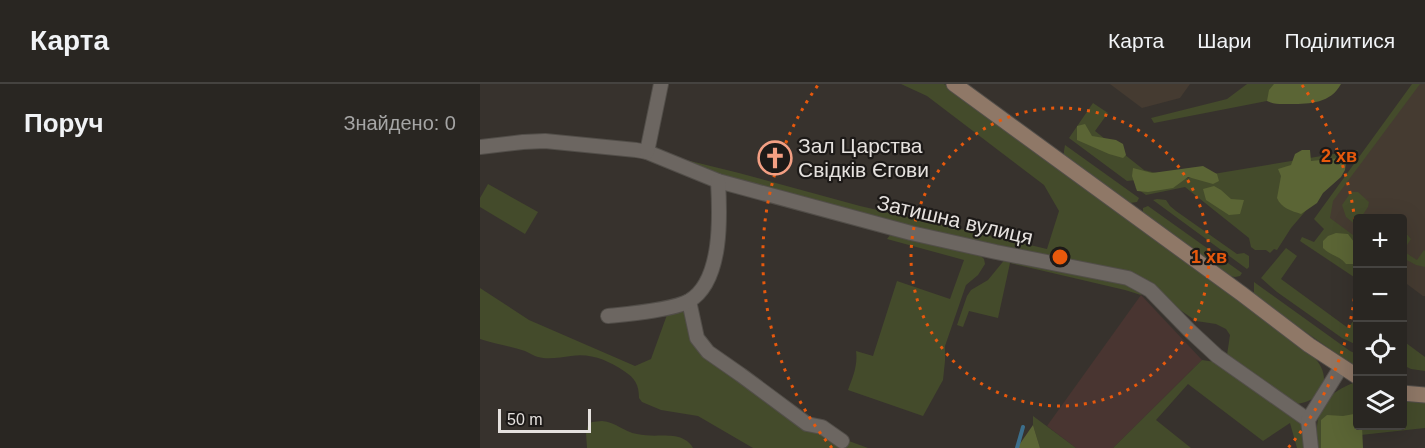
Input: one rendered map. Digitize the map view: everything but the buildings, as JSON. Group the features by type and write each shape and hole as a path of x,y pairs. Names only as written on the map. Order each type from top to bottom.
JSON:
{"street":[{"path":"647,152 661,84"},
{"path":"954,84 1309,345 1356,376"},
{"name":"Затишна вулиця","path":"480,147 545,141 647,152 718,181 911,233 1128,278 1150,290 1216,356 1308,420"},
{"path":"608,316 675,306 689,301 702,290 713,266 720,219 718,181"},
{"path":"689,301 697,338 708,352 807,424 822,427 842,441"},
{"path":"1311,448 1308,420 1341,367"},
{"path":"1407,393 1425,395"}],"shaded area":[{"path":"1110,84 1190,84 1180,98 1142,108"},
{"path":"1419,84 1425,84 1425,296 1407,284 1407,214 1353,214 1353,244 1322,215"},
{"path":"1141,295 1202,360 1113,448 1076,448 1047,426"}],"green space":[{"path":"901,84 944,84 1225,288 1312,355 1323,371 1323,386 1320,392 1314,398 1295,404 1227,355 1230,335 1226,329 1216,324 1196,321 1173,305 1151,284 1022,256 735,181 682,159 860,206 1047,249 1059,211 1044,185 927,96"},
{"path":"1247,84 1340,84 1338,87 1154,123 1151,118 1227,99"},
{"path":"1274,84 1341,84 1326,99 1305,104 1282,104 1267,101 1269,90"},
{"path":"1412,84 1420,84 1333,201 1330,218 1353,235 1353,276 1300,241 1302,237 1314,242 1324,229 1314,219"},
{"path":"1093,103 1108,113 1095,131 1144,170 1160,174 1155,178 1127,181 1069,138"},
{"path":"1085,124 1092,136 1116,140 1123,144 1126,155 1123,158 1109,154 1077,140 1077,126"},
{"path":"1065,145 1139,198 1137,202 1130,203 1064,156"},
{"path":"1302,150 1310,150 1311,161 1340,158 1346,162 1341,177 1323,193 1317,203 1301,214 1284,207 1277,198 1281,176 1278,169 1291,165 1295,154"},
{"path":"1358,150 1291,228 1277,250 1274,249 1270,253 1251,247 1249,238 1185,187 1146,195 1135,187"},
{"path":"1203,166 1217,174 1219,181 1213,184 1188,177 1173,188 1148,192 1137,191 1132,176 1133,168 1152,173"},
{"path":"488,184 538,212 525,234 480,207 480,198"},
{"path":"1214,186 1231,199 1244,200 1240,214 1229,215 1206,200 1203,189"},
{"path":"1351,192 1358,192 1369,202 1363,214 1353,214 1353,223 1346,217 1342,205"},
{"path":"1153,200 1166,200 1176,211 1237,254 1244,253 1249,256 1249,267 1247,269"},
{"path":"1148,206 1242,273 1240,276 1230,276 1143,212 1143,208"},
{"path":"1336,233 1348,234 1353,241 1353,264 1346,264 1323,248 1323,241"},
{"path":"891,234 979,254 985,264 978,275 966,285 945,346 943,380 923,416 848,390 856,366 856,351 873,356 897,281 950,299 964,260 887,239"},
{"path":"1286,248 1297,256 1281,279 1348,328 1353,321 1353,343 1342,338 1277,292 1261,278"},
{"path":"1424,250 1425,267 1407,260 1407,254 1417,260"},
{"path":"1006,258 1114,278 1143,291 1141,295 1010,263 998,318 969,311 963,327 957,325 971,290 988,280"},
{"path":"1254,282 1353,352 1353,365 1263,302 1254,293"},
{"path":"480,288 529,320 635,366 651,359 668,312 682,310 687,312 692,333 816,432 832,441 838,437 868,448 753,448 698,416 661,410 642,402 634,379 605,361 578,355 536,357 520,349 480,339"},
{"path":"1407,344 1425,357 1425,371 1407,367"},
{"path":"1202,360 1222,363 1302,424 1306,448 1297,448 1290,423 1263,441 1188,384 1156,420 1191,448 1113,448"},
{"path":"1353,383 1353,430 1407,430 1333,438 1333,448 1317,448 1317,426 1322,408 1333,394"},
{"path":"1407,398 1425,400 1425,428 1407,430"},
{"path":"1353,414 1353,430 1362,430 1363,448 1321,448 1321,420 1327,415"},
{"path":"1033,416 1076,448 1040,448 1033,425"},
{"path":"602,421 637,434 682,438 693,448 587,448 588,425"},
{"path":"1033,425 1040,448 1017,448"}],"waterway":[{"path":"1017,448 1023,427"}],"place":[{"name":"Зал Царства Свідків Єгови","path":"775,158"}]}
